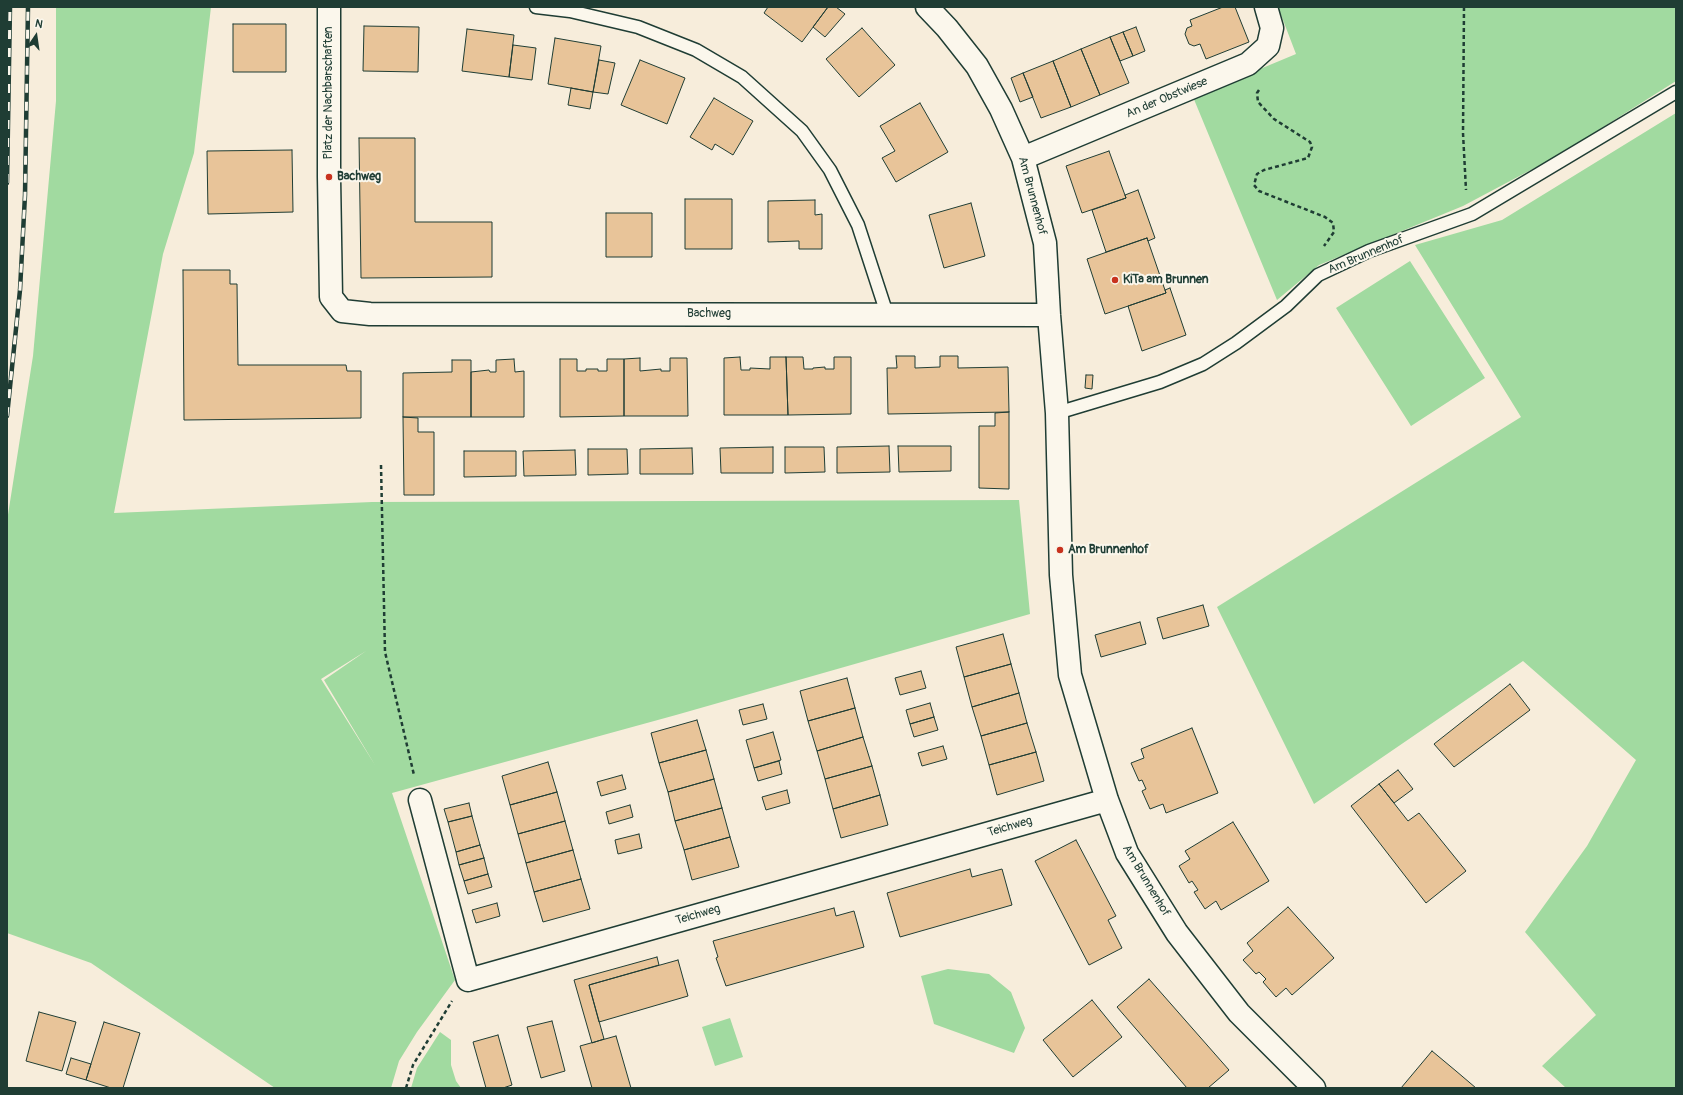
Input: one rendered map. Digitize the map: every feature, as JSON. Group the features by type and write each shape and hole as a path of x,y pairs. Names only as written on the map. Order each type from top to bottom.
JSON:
{"street":[{"name":"Platz der Nachbarschaften","path":"329,7 331,297 342,311 370,314"},
{"name":"Am Brunnenhof","path":"927,7 947,28 977,66 1001,109 1023,158 1045,243 1049,315 1058,413 1060,575 1070,675 1107,800 1127,853 1177,933 1240,1014 1314,1088"},
{"name":"An der Obstwiese","path":"1023,158 1248,64 1268,46 1272,28 1266,7"},
{"name":"Bachweg","path":"370,314 1049,315"},
{"path":"420,800 468,980"},
{"name":"Teichweg","path":"468,980 1107,800"}],"lane":[{"path":"536,7 570,11 638,27 696,50 742,77 802,131 830,170 858,225 887,314"},
{"name":"Am Brunnenhof","path":"1058,413 1160,382 1203,364 1236,343 1286,306 1318,275 1369,251 1472,214 1676,92"}],"path":[{"path":"1460,218 1467,188 1463,133 1464,7"},
{"path":"1264,85 1257,93 1258,102 1274,119 1310,142 1312,148 1308,158 1264,170 1257,174 1254,185 1259,191 1325,217 1333,223 1334,232 1329,241 1312,258 1318,275"},
{"path":"381,465 385,652 420,800"},
{"path":"406,1088 413,1065 448,1008 468,980"}],"green space":[{"path":"56,7 211,7 194,153 163,254 114,513 372,502 1019,500 1030,614 676,715 392,793 455,980 417,1032 399,1061 391,1088 275,1088 91,963 7,933 7,521 33,356 56,101","holes":["366,651 324,680 375,765 321,679"]},
{"path":"1278,7 1676,7 1676,81 1559,155 1463,206 1319,265 1277,300 1193,97 1296,54"},
{"path":"1676,113 1676,1088 1566,1088 1542,1066 1596,1015 1525,932 1587,846 1636,760 1523,661 1314,804 1217,607 1521,417 1415,245 1502,220"},
{"path":"1410,261 1485,378 1411,426 1336,308"},
{"path":"948,969 989,974 1011,992 1025,1028 1014,1053 934,1024 921,976"},
{"path":"730,1018 743,1057 715,1066 702,1027"},
{"path":"440,1032 451,1040 451,1065 456,1081 461,1088 411,1088 417,1068"}],"building":[{"path":"768,7 828,7 802,42 764,13"},
{"path":"828,7 836,7 845,14 825,37 813,27"},
{"path":"1223,7 1235,7 1249,42 1206,59 1200,44 1194,46 1189,44 1185,34 1187,28 1192,26 1190,20"},
{"path":"233,24 286,24 286,72 233,72"},
{"path":"364,26 419,27 418,72 363,71"},
{"path":"1136,27 1145,51 1133,56 1123,32"},
{"path":"862,28 895,65 859,97 826,59"},
{"path":"467,29 514,35 509,77 462,71"},
{"path":"1123,32 1133,56 1120,61 1110,37"},
{"path":"1110,37 1129,83 1100,95 1081,49"},
{"path":"555,38 601,46 593,92 548,84"},
{"path":"513,45 536,48 532,80 509,77"},
{"path":"1081,49 1100,95 1071,107 1053,61"},
{"path":"599,60 615,63 608,94 593,92"},
{"path":"640,60 685,78 667,124 621,105"},
{"path":"1053,61 1071,107 1041,118 1023,73"},
{"path":"1023,73 1033,97 1020,102 1011,78"},
{"path":"571,88 593,92 590,109 568,105"},
{"path":"714,98 753,121 733,155 715,144 712,150 690,137"},
{"path":"920,103 948,152 896,182 882,158 895,151 880,126"},
{"path":"359,138 415,138 415,222 492,222 492,277 361,278"},
{"path":"292,150 293,212 208,214 207,151"},
{"path":"1109,151 1126,198 1082,213 1066,166"},
{"path":"1138,190 1155,238 1148,241 1147,238 1106,252 1092,210 1126,198 1125,195"},
{"path":"685,199 732,199 732,249 685,249"},
{"path":"815,200 815,215 822,214 822,249 799,249 799,241 768,242 768,201"},
{"path":"971,203 985,256 944,268 929,215"},
{"path":"606,213 652,213 652,257 606,257"},
{"path":"1147,238 1166,293 1105,314 1087,259"},
{"path":"183,270 230,270 230,284 237,284 238,365 346,365 347,371 361,371 361,418 184,420"},
{"path":"1170,288 1186,335 1142,351 1128,306 1166,293 1165,290"},
{"path":"896,356 915,356 915,368 940,367 940,356 958,356 958,368 1008,367 1009,412 888,414 887,368 897,368"},
{"path":"740,357 741,370 750,370 750,368 770,369 770,357 786,357 788,415 724,415 724,358"},
{"path":"786,357 803,357 804,369 825,367 825,369 834,369 834,357 851,357 851,414 788,415"},
{"path":"640,358 640,371 661,369 661,371 670,371 670,358 687,358 688,416 624,416 624,359"},
{"path":"514,359 515,372 524,371 524,417 471,417 471,372 489,370 490,372 496,372 496,360"},
{"path":"560,359 577,359 577,371 598,369 598,371 607,371 607,359 624,359 624,416 560,417"},
{"path":"452,360 471,360 471,417 403,417 403,373 452,372"},
{"path":"1086,375 1093,375 1092,389 1085,388"},
{"path":"1009,412 1009,489 979,488 979,426 995,426 995,413"},
{"path":"403,417 418,418 418,432 434,432 434,495 404,495"},
{"path":"889,446 890,472 837,473 837,447"},
{"path":"898,446 951,446 951,471 899,472"},
{"path":"773,447 773,473 721,473 720,448"},
{"path":"785,447 824,447 825,472 785,473"},
{"path":"692,448 693,474 640,474 640,449"},
{"path":"588,449 627,449 628,474 588,475"},
{"path":"575,450 576,475 524,476 523,451"},
{"path":"464,451 516,451 516,476 464,477"},
{"path":"1203,605 1209,626 1163,639 1157,618"},
{"path":"1140,622 1146,644 1101,657 1095,635"},
{"path":"1003,634 1011,664 964,677 956,647"},
{"path":"1011,664 1019,693 972,707 964,677"},
{"path":"921,671 926,688 900,695 895,678"},
{"path":"847,678 855,708 808,721 800,691"},
{"path":"1510,684 1530,710 1454,767 1434,744"},
{"path":"1019,693 1027,723 981,736 972,707"},
{"path":"930,703 934,717 910,724 906,710"},
{"path":"763,704 767,719 743,725 739,710"},
{"path":"855,708 863,737 817,751 808,721"},
{"path":"934,717 938,730 914,737 910,724"},
{"path":"697,720 706,750 659,763 651,733"},
{"path":"1027,723 1036,752 989,765 981,736"},
{"path":"1192,728 1218,793 1166,813 1163,804 1150,809 1142,791 1146,789 1142,780 1139,781 1131,763 1144,758 1141,749"},
{"path":"773,732 781,760 754,768 746,740"},
{"path":"863,737 872,766 825,779 817,751"},
{"path":"943,746 947,759 922,766 918,753"},
{"path":"706,750 714,779 668,792 659,763"},
{"path":"1036,752 1044,781 997,795 989,765"},
{"path":"779,761 782,774 758,781 754,768"},
{"path":"548,762 557,792 510,805 502,776"},
{"path":"872,766 880,795 833,809 825,779"},
{"path":"1398,770 1413,789 1394,803 1379,784"},
{"path":"622,775 626,789 601,796 597,782"},
{"path":"714,779 722,808 675,821 668,792"},
{"path":"1379,784 1408,821 1419,813 1466,871 1426,903 1351,806"},
{"path":"787,790 790,803 766,810 762,797"},
{"path":"557,792 565,821 518,834 510,805"},
{"path":"880,795 888,825 841,838 833,809"},
{"path":"469,803 472,816 448,822 444,809"},
{"path":"630,805 633,817 609,824 606,812"},
{"path":"722,808 730,837 684,850 675,821"},
{"path":"472,816 480,845 456,852 448,822"},
{"path":"565,821 573,850 526,863 518,834"},
{"path":"1233,822 1269,881 1221,910 1216,901 1205,909 1194,892 1198,890 1192,881 1189,883 1179,866 1190,859 1185,851"},
{"path":"639,834 642,848 618,854 615,840"},
{"path":"730,837 739,867 692,880 684,850"},
{"path":"1076,840 1116,916 1108,920 1122,948 1089,965 1035,861"},
{"path":"480,845 484,858 459,865 456,852"},
{"path":"573,850 581,879 534,892 526,863"},
{"path":"484,858 488,874 464,881 459,865"},
{"path":"970,869 972,877 1002,869 1012,905 900,937 887,893"},
{"path":"488,874 492,887 468,894 464,881"},
{"path":"581,879 590,909 543,922 534,892"},
{"path":"497,903 500,916 476,923 472,910"},
{"path":"1288,907 1334,958 1292,995 1286,988 1276,997 1263,982 1266,979 1259,972 1256,974 1243,960 1253,951 1247,943"},
{"path":"834,908 836,916 854,911 864,947 726,986 716,958 718,957 713,941"},
{"path":"657,957 659,965 589,985 604,1039 592,1043 574,980"},
{"path":"678,960 688,996 599,1022 589,985"},
{"path":"1149,979 1229,1070 1208,1088 1187,1088 1117,1007"},
{"path":"1092,1000 1122,1037 1073,1077 1043,1040"},
{"path":"39,1012 76,1022 62,1071 26,1061"},
{"path":"552,1021 565,1071 541,1078 527,1027"},
{"path":"104,1022 140,1033 123,1088 111,1088 86,1080"},
{"path":"498,1035 512,1085 503,1088 486,1088 473,1042"},
{"path":"616,1036 631,1088 592,1088 580,1046"},
{"path":"1432,1051 1456,1071 1476,1088 1401,1088"},
{"path":"71,1058 91,1064 86,1080 66,1074"}],"railway":[{"path":"7,183 10,7"},
{"path":"7,416 20,290 25,195 28,7"}],"place":[{"name":"Bachweg","path":"329,177"},
{"name":"KiTa am Brunnen","path":"1115,280"},
{"name":"Am Brunnenhof","path":"1060,550"}]}
